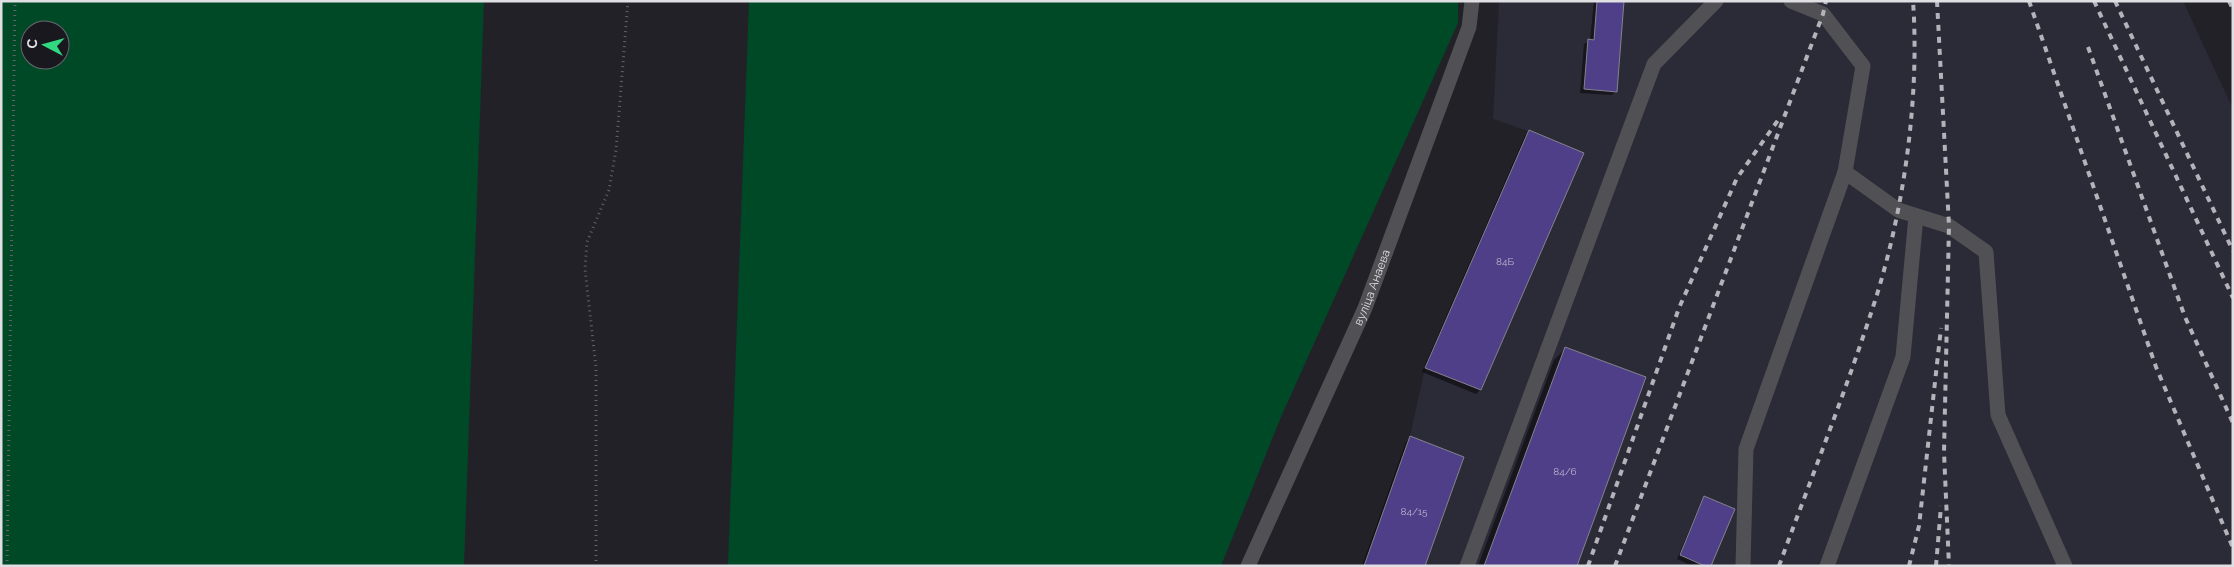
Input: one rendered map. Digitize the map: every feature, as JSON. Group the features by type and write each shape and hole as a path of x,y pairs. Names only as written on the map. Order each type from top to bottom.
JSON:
{"lane":[{"name":"вуліца Анаева","path":"1248,566 1365,308 1469,27 1472,1"},
{"path":"1467,566 1654,64 1716,1"},
{"path":"1743,566 1746,449 1845,172 1863,66 1823,14 1791,1"},
{"path":"1845,172 1898,210 1949,226 1986,252 1998,415 2065,566"},
{"path":"1826,566 1903,357 1916,216"}],"path":[{"path":"7,566 15,1"},
{"path":"596,566 596,368 584,269 587,242 609,190 616,150 628,1"}],"shaded area":[{"path":"1499,1 2183,1 2233,109 2233,566 1364,566 1410,436 1425,368 1528,131 1493,119"}],"green space":[{"path":"1,1 484,1 464,566 1,566"},
{"path":"749,1 1458,1 1458,23 1281,417 1221,566 728,566"}],"building":[{"path":"1597,1 1624,1 1617,92 1584,89 1588,39 1594,40"},
{"path":"1529,130 1584,153 1481,390 1425,368"},
{"path":"1565,347 1646,377 1577,566 1484,566"},
{"path":"1410,436 1464,457 1425,566 1364,566"},
{"path":"1704,496 1735,509 1711,566 1705,566 1680,555"}],"railway":[{"path":"1615,566 1823,14 1826,1"},
{"path":"1779,566 1861,342 1883,274 1907,158 1914,78 1915,39 1913,1"},
{"path":"1937,1 1949,226 1944,452 1949,566"},
{"path":"2029,1 2156,367 2233,548"},
{"path":"2094,1 2233,298"},
{"path":"2115,1 2233,251"},
{"path":"2229,1 2233,9"},
{"path":"2088,47 2185,317 2233,423"},
{"path":"1588,566 1679,308 1737,178 1781,116"},
{"path":"1909,566 1919,526 1941,328"},
{"path":"1936,566 1941,506"}]}
